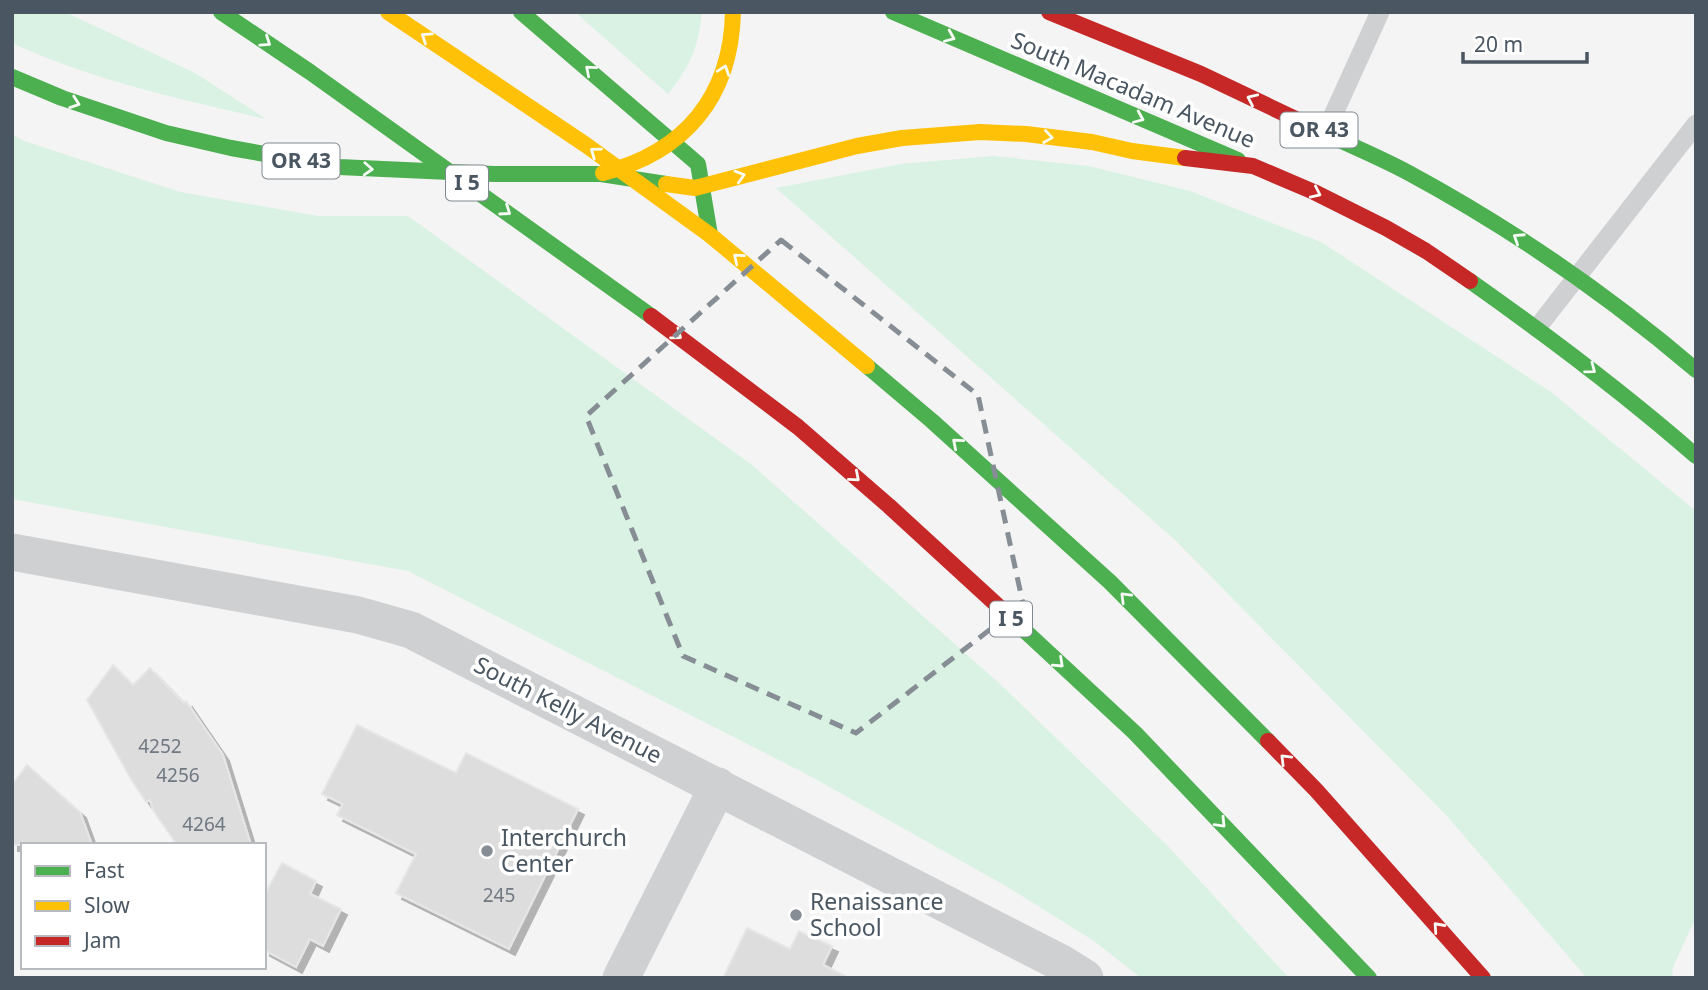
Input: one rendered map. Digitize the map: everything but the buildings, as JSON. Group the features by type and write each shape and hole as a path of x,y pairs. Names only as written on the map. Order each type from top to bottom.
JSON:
{"main road":[{"name":"I 5","path":"221,12 623,294 798,427 889,506 1135,733 1369,978"},
{"path":"388,12 586,145 710,235 942,430 1110,582 1317,790 1483,978"},
{"path":"521,12 698,164 710,235"},
{"path":"601,174 635,164 666,146 695,121 723,76 730,50 733,12"},
{"name":"South Macadam Avenue","path":"893,12 1314,192 1386,228 1426,251 1537,328 1629,398 1696,456"},
{"name":"South Macadam Avenue","path":"1049,12 1201,74 1405,171 1488,218 1662,341 1696,370"},
{"name":"OR 43","path":"12,77 62,98 166,133 285,159 339,167 601,174 695,188 857,146 902,138 979,132 1026,134 1092,142 1132,151 1253,166"}],"street":[{"name":"South Kelly Avenue","path":"12,552 358,615 411,629 1061,963 1085,978"},
{"path":"621,978 718,786"}],"lane":[{"path":"1325,133 1380,12"},
{"path":"1537,328 1574,277 1696,124"}],"highlighted area":[{"path":"781,240 978,395 1023,604 856,733 683,656 586,416"}],"green space":[{"path":"12,12 65,12 195,73 266,119 136,87 42,56 12,43"},
{"path":"575,12 702,13 692,56 668,94"},
{"path":"12,134 24,141 180,192 318,216 408,216 752,465 1000,684 1168,846 1289,978 1141,978 1094,941 1006,886 810,776 408,571 12,499"},
{"path":"993,156 1089,166 1190,191 1321,242 1551,392 1696,511 1696,917 1673,967 1672,978 1587,978 1446,815 1175,540 776,188 901,164"}],"traffic: fast":[{"path":"221,12 310,72 651,316"},
{"path":"521,12 698,164 710,235"},
{"path":"893,12 1238,160"},
{"path":"12,77 62,98 166,133 231,148 339,167 494,174 601,174 666,184"},
{"path":"1321,131 1407,172 1520,239 1628,315 1696,370"},
{"path":"1470,281 1585,365 1696,456"},
{"path":"867,366 1110,582 1268,741"},
{"path":"1010,617 1135,733 1369,978"}],"traffic: slow":[{"path":"388,12 586,145 710,235 867,366"},
{"path":"603,173 632,164 658,151 698,117 713,95 723,70 730,42 733,12"},
{"path":"666,184 695,188 857,146 902,138 980,132 1092,142 1185,158"}],"traffic: jam":[{"path":"1049,12 1201,74 1321,131"},
{"path":"1185,158 1253,166 1314,192 1386,228 1470,281"},
{"path":"651,316 798,427 1010,617"},
{"path":"1268,741 1316,790 1483,978"}],"place":[{"name":"Interchurch Center","path":"487,851"},
{"name":"Renaissance School","path":"796,915"}]}
